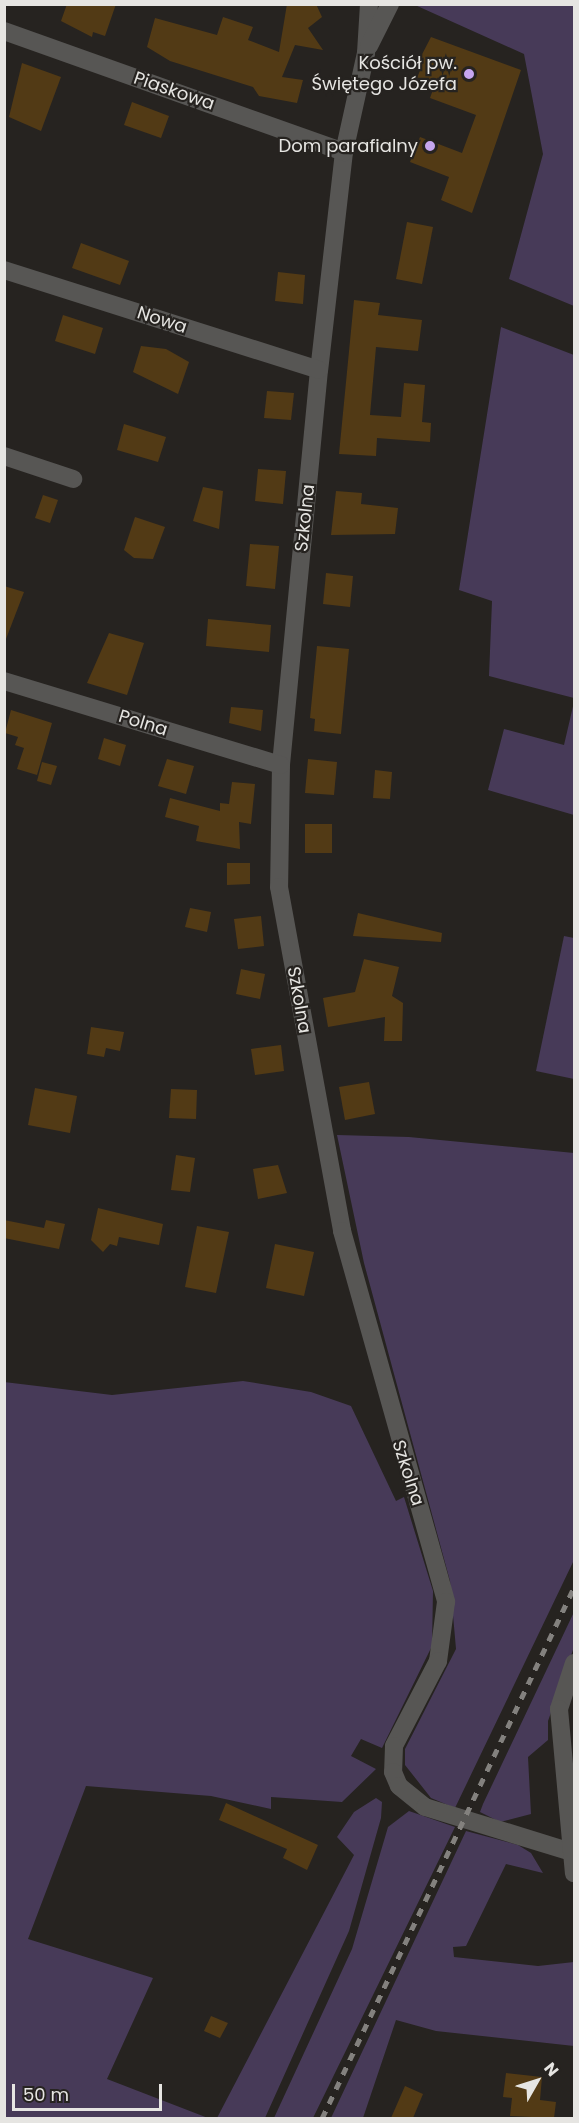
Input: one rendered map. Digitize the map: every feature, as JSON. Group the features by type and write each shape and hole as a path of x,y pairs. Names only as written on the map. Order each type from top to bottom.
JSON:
{"street":[{"name":"Szkolna","path":"369,4 366,53 344,152 319,370 281,765 279,886 342,1231 446,1602 438,1661 394,1746 393,1772 399,1786 425,1807 571,1852"},
{"path":"366,53 390,4"},
{"name":"Piaskowa","path":"4,31 344,152"},
{"name":"Nowa","path":"4,270 319,370"},
{"path":"4,456 73,479"},
{"name":"Polna","path":"4,681 281,765"},
{"path":"574,1663 559,1709 574,1873"}],"shaded area":[{"path":"415,5 574,5 574,306 509,279 543,154 524,54"},
{"path":"501,327 574,355 574,698 489,676 492,601 459,590"},
{"path":"574,702 574,815 488,790 504,729 564,745"},
{"path":"564,936 574,938 574,1079 536,1071"},
{"path":"337,1135 409,1137 574,1153 574,1560 455,1808 431,1798 405,1765 405,1749 456,1649 450,1581 364,1263"},
{"path":"243,1381 311,1392 351,1406 396,1501 404,1497 433,1591 432,1646 382,1748 361,1739 351,1756 376,1769 342,1802 271,1797 271,1809 211,1796 86,1786 28,1939 153,1978 107,2079 208,2118 5,2118 4,1382 112,1395"},
{"path":"574,1612 574,1647 548,1721 548,1740 528,1757 531,1814 500,1822 480,1812"},
{"path":"376,1798 382,1802 381,1818 349,1931 265,2118 217,2118 354,1855 337,1837 354,1812"},
{"path":"409,1811 455,1827 313,2118 274,2118 352,1949 388,1827"},
{"path":"466,1831 518,1845 531,1853 543,1873 506,1864 466,1946 453,1947 454,1957 538,1966 574,1962 574,2046 436,2031 396,2020 363,2118 331,2118"}],"building":[{"path":"67,4 116,4 105,36 93,32 92,37 61,21"},
{"path":"287,4 316,4 322,17 308,28 323,50 295,45 282,77 303,80 297,103 259,96 253,87 170,61 147,47 155,18 217,35 223,17 253,27 248,40 279,52"},
{"path":"431,37 521,70 472,213 441,200 449,177 410,162 420,137 462,153 476,115 430,98 435,84 417,78 421,68 416,66"},
{"path":"22,63 61,77 41,131 9,117"},
{"path":"132,102 169,116 161,138 124,125"},
{"path":"407,222 433,227 422,284 396,279"},
{"path":"81,243 129,261 120,285 72,268"},
{"path":"278,272 305,275 303,304 275,301"},
{"path":"354,300 380,303 378,315 422,320 418,351 376,347 370,415 401,417 404,383 425,385 422,422 431,423 430,442 377,438 376,456 339,454"},
{"path":"63,315 103,328 95,354 55,341"},
{"path":"141,346 166,349 189,362 178,394 133,372"},
{"path":"267,391 294,393 291,420 264,418"},
{"path":"124,424 166,437 158,462 117,450"},
{"path":"258,469 286,471 283,504 255,501"},
{"path":"203,487 223,491 219,529 193,521"},
{"path":"336,491 362,493 361,504 398,508 395,534 331,535"},
{"path":"43,495 58,500 50,523 35,518"},
{"path":"135,517 165,527 153,559 134,558 124,550"},
{"path":"250,544 279,546 275,589 246,586"},
{"path":"326,573 353,576 350,607 323,604"},
{"path":"4,586 24,592 6,639 4,639"},
{"path":"208,619 271,625 269,652 206,646"},
{"path":"109,633 144,643 127,695 87,683"},
{"path":"317,646 349,649 341,734 314,731 315,719 310,718"},
{"path":"231,707 263,710 261,731 229,723"},
{"path":"11,710 52,723 37,775 17,769 24,748 15,745 18,737 5,733"},
{"path":"104,738 126,745 120,766 98,759"},
{"path":"167,759 194,766 186,794 158,786"},
{"path":"308,759 337,762 334,795 305,793"},
{"path":"42,762 57,766 51,785 37,781"},
{"path":"375,770 392,772 390,799 373,798"},
{"path":"232,782 255,784 251,824 239,822 240,849 196,841 199,826 165,817 170,798 220,811 220,803 229,804"},
{"path":"305,824 332,824 332,853 305,853"},
{"path":"227,863 250,863 250,884 227,885"},
{"path":"190,908 211,912 207,932 185,927"},
{"path":"358,913 442,933 441,942 353,936"},
{"path":"261,916 264,946 238,949 234,919"},
{"path":"364,959 399,967 392,996 403,1003 402,1041 384,1041 385,1017 328,1027 323,998 355,992"},
{"path":"241,969 265,974 260,999 236,994"},
{"path":"91,1027 124,1032 120,1051 106,1048 104,1057 87,1054"},
{"path":"281,1045 284,1071 255,1075 251,1049"},
{"path":"369,1082 375,1114 345,1120 339,1087"},
{"path":"35,1088 77,1096 70,1133 28,1125"},
{"path":"171,1089 197,1090 196,1119 169,1118"},
{"path":"176,1155 195,1158 190,1192 171,1190"},
{"path":"278,1165 287,1193 258,1199 253,1169"},
{"path":"98,1208 163,1224 159,1245 119,1237 117,1246 110,1244 103,1252 91,1240"},
{"path":"4,1220 44,1228 46,1220 65,1224 59,1249 4,1238"},
{"path":"197,1226 229,1232 216,1293 185,1287"},
{"path":"275,1244 314,1252 304,1296 266,1288"},
{"path":"226,1803 318,1845 307,1870 283,1858 287,1849 219,1820"},
{"path":"211,2016 228,2023 220,2038 204,2031"},
{"path":"506,2073 542,2077 540,2100 556,2102 554,2118 510,2116 512,2098 503,2097"},
{"path":"405,2086 423,2094 413,2118 391,2118"}],"railway":[{"path":"322,2118 574,1587"}],"place":[{"name":"Kościół pw. Świętego Józefa","path":"469,74"},
{"name":"Dom parafialny","path":"430,146"}]}
